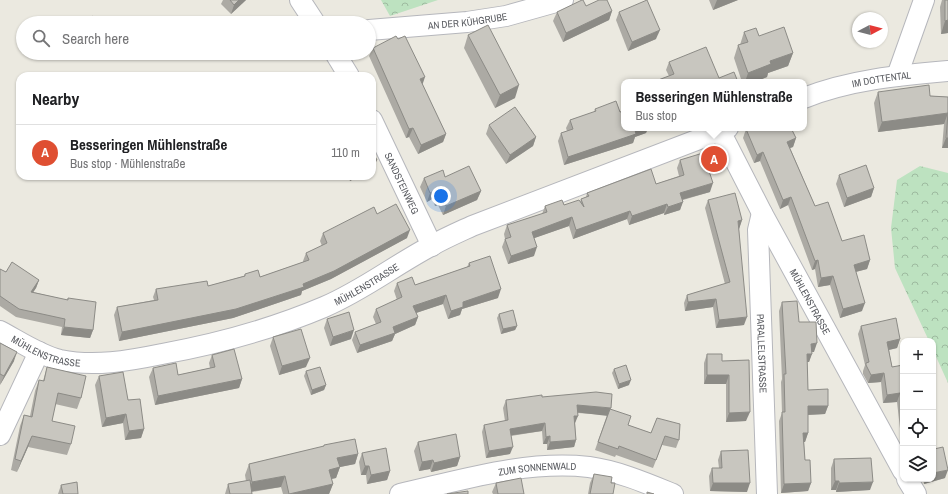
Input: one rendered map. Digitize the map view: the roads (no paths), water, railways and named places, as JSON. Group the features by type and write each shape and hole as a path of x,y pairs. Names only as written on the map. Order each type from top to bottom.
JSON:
{"street":[{"path":"300,0 310,16"},
{"name":"AN DER KÜHGRUBE","path":"376,29 490,19 536,9 563,0"},
{"path":"897,76 924,0"},
{"path":"339,60 346,72"},
{"name":"IM DOTTENTAL","path":"810,95 897,76 948,71"},
{"name":"SANDSTEINWEG","path":"376,128 432,246"},
{"name":"MÜHLENSTRASSE","path":"0,331 39,352 58,359 80,363 102,363 129,360 206,346 276,325 325,307 372,282 432,246 472,226 518,207 721,131"},
{"name":"MÜHLENSTRASSE","path":"724,131 762,213 900,466"},
{"name":"PARALLELSTRASSE","path":"762,213 758,230 767,494"},
{"path":"0,435 39,352"},
{"name":"ZUM SONNENWALD","path":"400,494 531,466 559,465 590,467 612,472 673,494"},
{"path":"909,482 916,494"}],"place":[{"name":"Besseringen Mühlenstraße","path":"714,159"}]}
